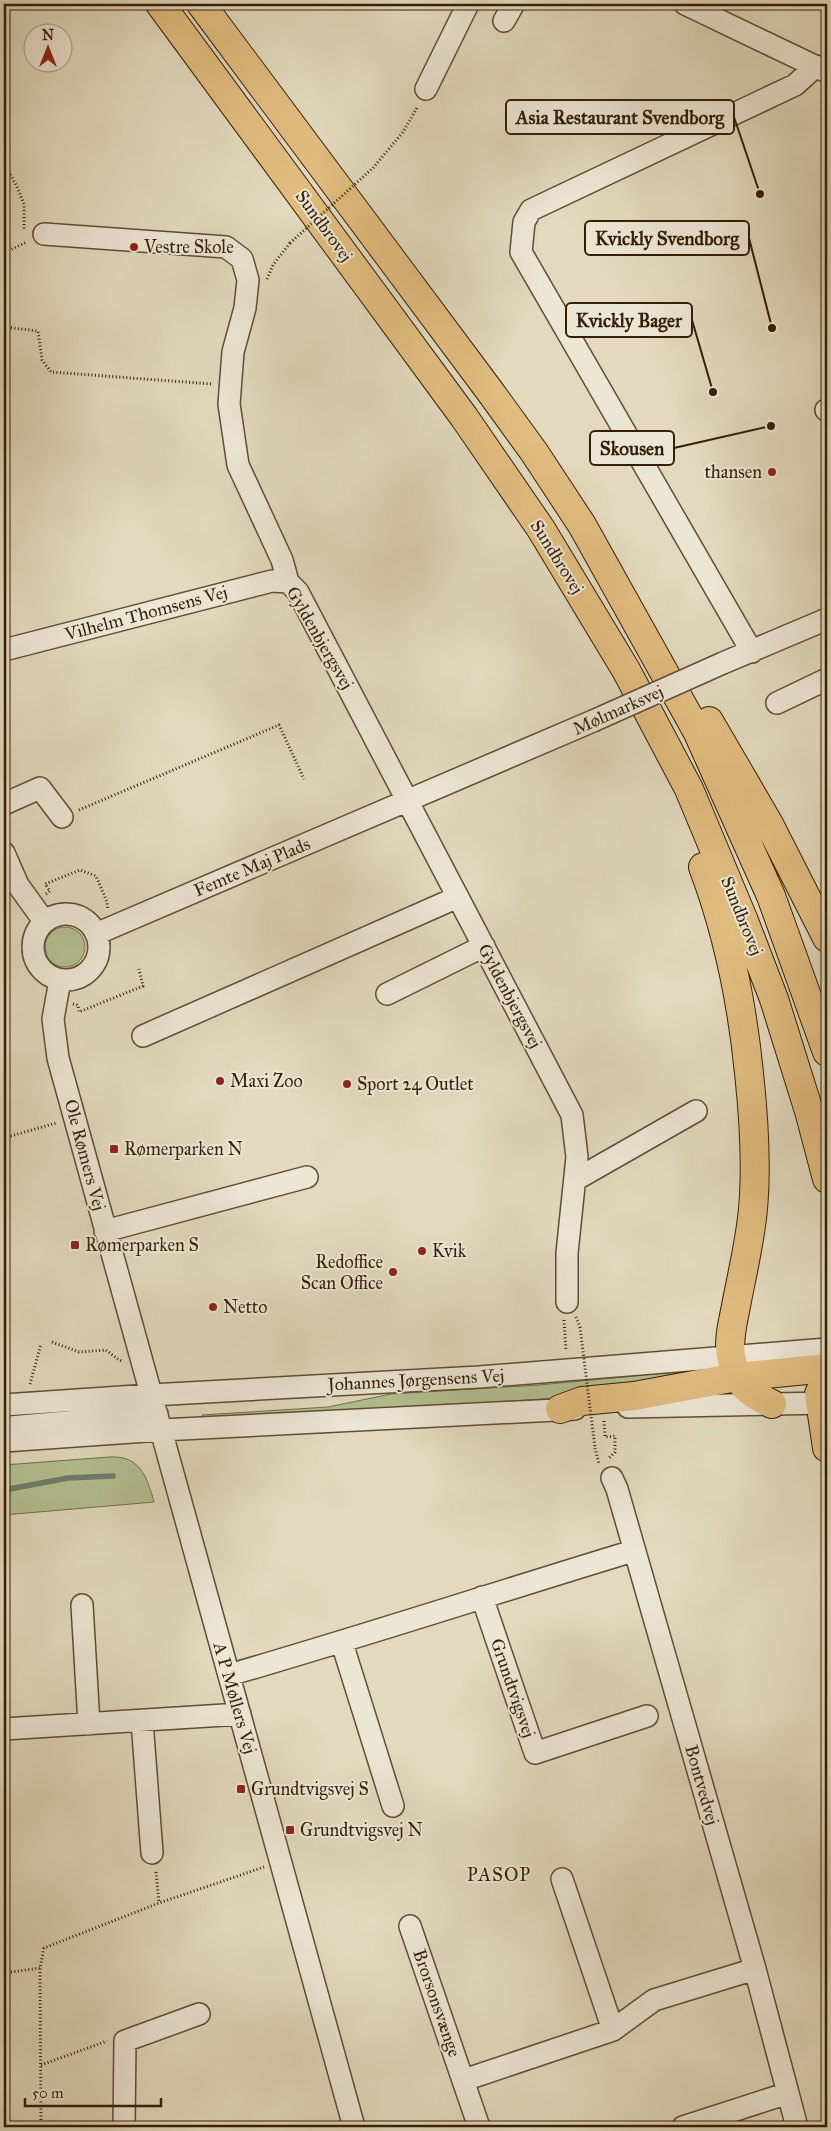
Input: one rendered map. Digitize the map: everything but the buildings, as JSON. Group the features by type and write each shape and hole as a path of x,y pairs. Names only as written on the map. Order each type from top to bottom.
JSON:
{"main road":[{"name":"Sundbrovej","path":"160,4 464,416 541,529 626,670 689,789 744,921 774,999 809,1111 827,1179"},
{"name":"Sundbrovej","path":"200,4 489,390 534,452 582,525 698,733 771,896 827,1052"},
{"path":"582,525 654,626 769,824 827,938"},
{"path":"581,595 610,671 647,741 694,842 721,919 737,985 746,1038 756,1158 753,1212 730,1340 734,1367 742,1385 754,1396 772,1404"},
{"path":"560,1409 582,1401 634,1396 734,1367 827,1368"},
{"path":"825,1397 827,1448"}],"street":[{"path":"426,90 468,4"},
{"path":"685,4 822,69"},
{"path":"752,652 521,252 524,222 532,210 794,85 822,69"},
{"name":"Gyldenbjergsvej","path":"44,234 226,247 242,259 248,280 245,308 233,352 230,404 238,465 282,560 288,582 298,592 572,1115 577,1157 567,1253 566,1302"},
{"name":"Vilhelm Thomsens Vej","path":"4,650 272,581 288,582"},
{"name":"Mølmarksvej","path":"408,800 827,619"},
{"path":"777,704 827,680"},
{"path":"4,804 40,788 62,818"},
{"name":"Femte Maj Plads","path":"96,934 408,800"},
{"path":"4,854 18,885 44,921"},
{"path":"143,1036 458,897"},
{"path":"63,914 74,914 83,918 91,925 96,934 99,944 95,963 80,977 60,980 43,972 33,956 34,937 44,921 63,914"},
{"path":"387,994 484,946"},
{"name":"Ole Rømers Vej","path":"60,980 54,1012 54,1039 156,1413"},
{"path":"575,1180 696,1111"},
{"path":"105,1231 307,1177"},
{"name":"Johannes Jørgensens Vej","path":"4,1428 568,1371 734,1367 827,1350"},
{"name":"Johannes Jørgensens Vej","path":"4,1405 31,1403 156,1413 560,1409 772,1404 825,1397"},
{"name":"Johannes Jørgensens Vej","path":"4,1440 156,1413"},
{"name":"A P Møllers Vej","path":"156,1413 354,2127"},
{"name":"Bontvedvej","path":"612,1478 617,1489 633,1551 755,1970 797,2127"},
{"path":"229,1675 342,1643 482,1597 633,1551"},
{"name":"Grundtvigsvej","path":"482,1597 535,1753 647,1716"},
{"path":"82,1605 88,1724"},
{"path":"342,1643 393,1806"},
{"path":"4,1729 240,1714"},
{"path":"142,1721 152,1853"},
{"path":"562,1879 614,2030"},
{"name":"Brorsonsvænge","path":"410,1926 479,2127"},
{"name":"Brorsonsvænge","path":"464,2080 614,2030 654,2000 755,1970"},
{"path":"124,2127 125,2042 199,2014"},
{"path":"683,2127 788,2093"}],"path":[{"path":"290,243 372,168 403,132 426,90"},
{"path":"4,162 24,204 24,244"},
{"path":"4,256 44,234"},
{"path":"4,326 38,332 42,360 51,372 231,385"},
{"path":"62,818 279,725 304,780"},
{"path":"50,891 45,884 80,870 96,876 107,902 106,905"},
{"path":"78,1005 79,1012 143,986 139,969"},
{"path":"4,1138 75,1118"},
{"path":"566,1302 564,1320 568,1371"},
{"path":"580,1327 595,1448"},
{"path":"52,1342 79,1352 106,1350 118,1360 142,1362"},
{"path":"31,1403 30,1384 41,1344"},
{"path":"605,1433 605,1437 615,1436 615,1452"},
{"path":"152,1853 155,1861 159,1904"},
{"path":"41,2127 40,1968 42,1952 46,1946 281,1861"},
{"path":"4,1973 40,1968"},
{"path":"41,2065 112,2040 125,2042"}],"green space":[{"path":"61,927 69,927 76,930 82,936 85,947 82,958 76,964 69,967 61,967 54,964 48,958 45,951 45,943 48,936 54,930"},
{"path":"708,1369 561,1398 203,1419 202,1415 328,1407 391,1394 539,1385"},
{"path":"120,1457 128,1460 140,1469 145,1476 154,1502 4,1515 4,1465"}],"waterway":[{"path":"4,1490 68,1478 113,1476"}],"place":[{"name":"Asia Restaurant Svendborg","path":"760,194"},
{"name":"Vestre Skole","path":"134,247"},
{"name":"Kvickly Svendborg","path":"772,328"},
{"name":"Kvickly Bager","path":"713,392"},
{"name":"Skousen","path":"771,426"},
{"name":"thansen","path":"772,472"},
{"name":"Maxi Zoo","path":"220,1081"},
{"name":"Sport 24 Outlet","path":"347,1084"},
{"name":"Rømerparken N","path":"114,1149"},
{"name":"Rømerparken S","path":"75,1245"},
{"name":"Kvik","path":"422,1251"},
{"name":"Redoffice Scan Office","path":"393,1272"},
{"name":"Netto","path":"213,1307"},
{"name":"Grundtvigsvej S","path":"241,1789"},
{"name":"Grundtvigsvej N","path":"290,1830"}],"district":[{"name":"PASOP","path":"499,1874"}]}
